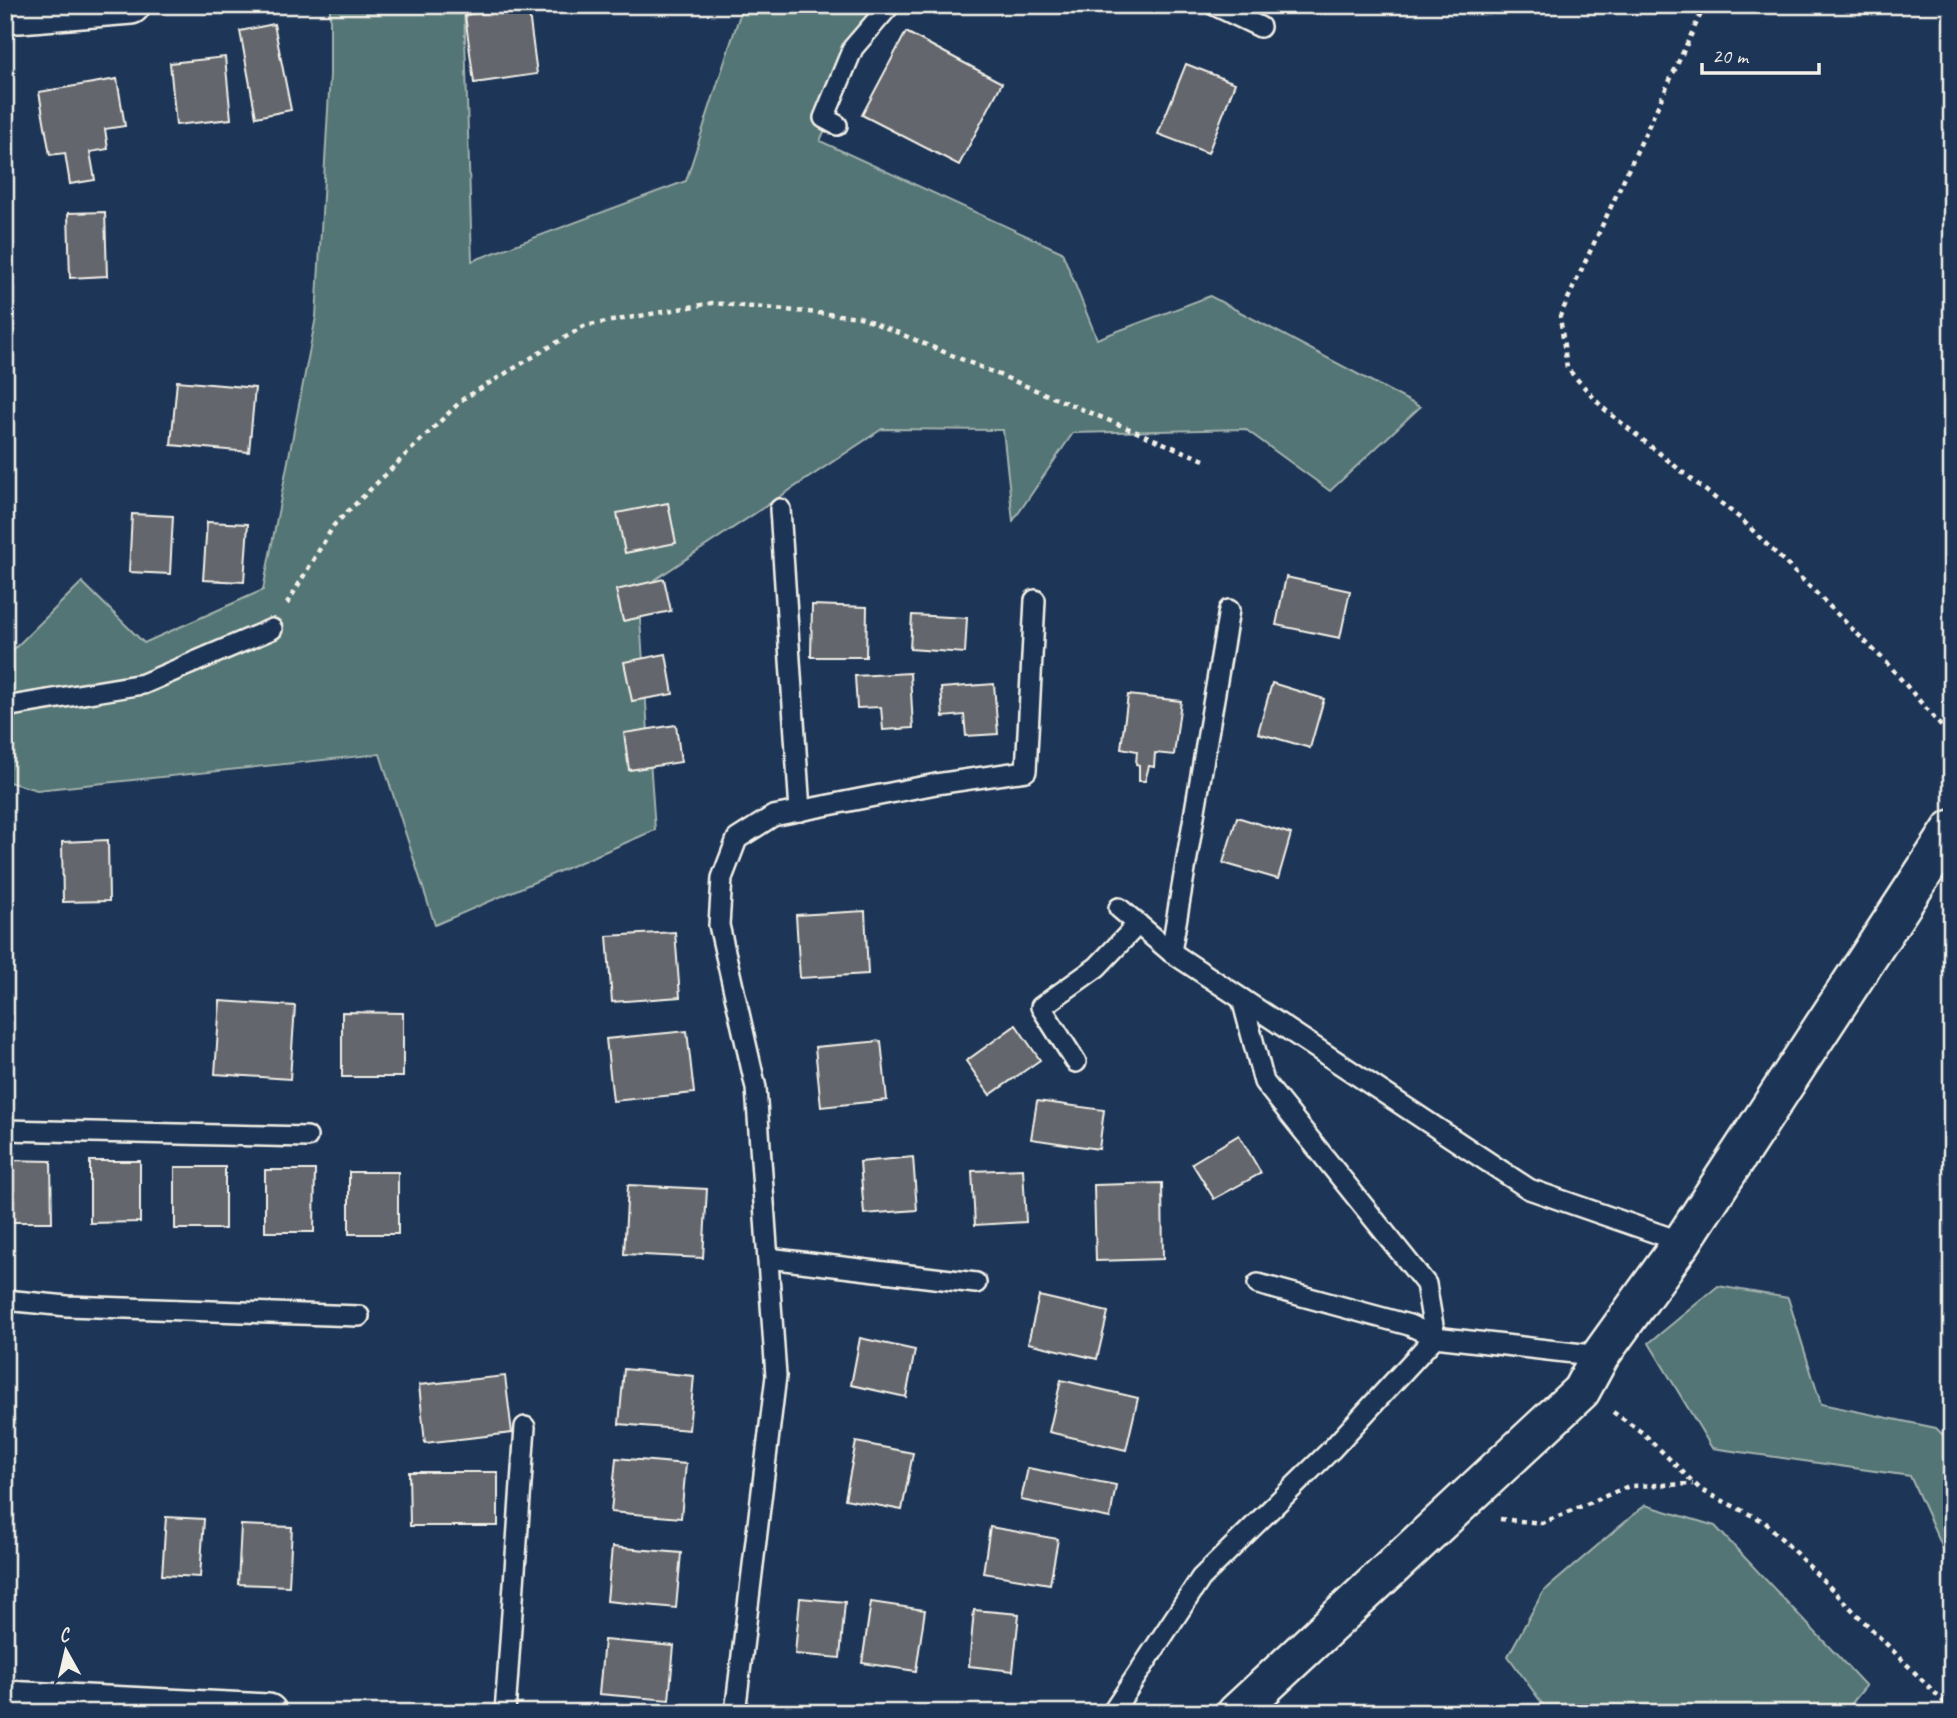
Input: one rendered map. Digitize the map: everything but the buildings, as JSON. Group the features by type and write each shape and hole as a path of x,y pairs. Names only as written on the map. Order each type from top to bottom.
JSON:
{"street":[{"path":"5,13 19,15 131,5"},
{"path":"1236,1713 1581,1391 1600,1356 1682,1242 1952,829"},
{"path":"5,1700 268,1713"}],"lane":[{"path":"837,125 824,118 853,48 890,5"},
{"path":"1214,5 1260,27"},
{"path":"780,509 800,811"},
{"path":"735,1713 776,1376 755,1088 719,925 722,878 737,839 773,816 936,783 1026,771 1035,600"},
{"path":"1171,951 1228,610"},
{"path":"5,707 143,684 272,629"},
{"path":"1119,908 1171,951 1529,1189 1682,1242"},
{"path":"1076,1062 1041,1007 1097,967 1138,924"},
{"path":"1242,999 1264,1083 1426,1284 1435,1337"},
{"path":"5,1130 307,1137"},
{"path":"768,1258 976,1283"},
{"path":"1258,1284 1409,1325 1435,1337 1600,1356"},
{"path":"5,1300 67,1306 359,1316"},
{"path":"1112,1713 1201,1578 1331,1450 1435,1337"},
{"path":"505,1713 526,1427"}],"path":[{"path":"1705,5 1560,316 1567,368 1604,408 1741,519 1888,664 1952,739"},
{"path":"272,629 334,525 463,399 584,326 712,303 860,317 1205,460"},
{"path":"1581,1391 1643,1433 1701,1490 1765,1522 1952,1710"},
{"path":"1450,1513 1542,1523 1629,1486 1694,1483"}],"green space":[{"path":"330,5 464,5 472,261 686,181 743,5 877,5 820,141 1062,252 1097,339 1210,296 1420,407 1330,491 1245,429 1073,433 1013,521 1003,430 882,429 638,591 655,830 435,925 380,754 37,790 5,781 5,658 82,582 144,643 263,590 316,317 330,75"},
{"path":"1718,1286 1788,1298 1821,1404 1936,1428 1952,1444 1952,1568 1910,1476 1712,1448 1649,1343"},
{"path":"1645,1505 1715,1526 1866,1686 1844,1713 1549,1713 1508,1656 1543,1592"}]}
